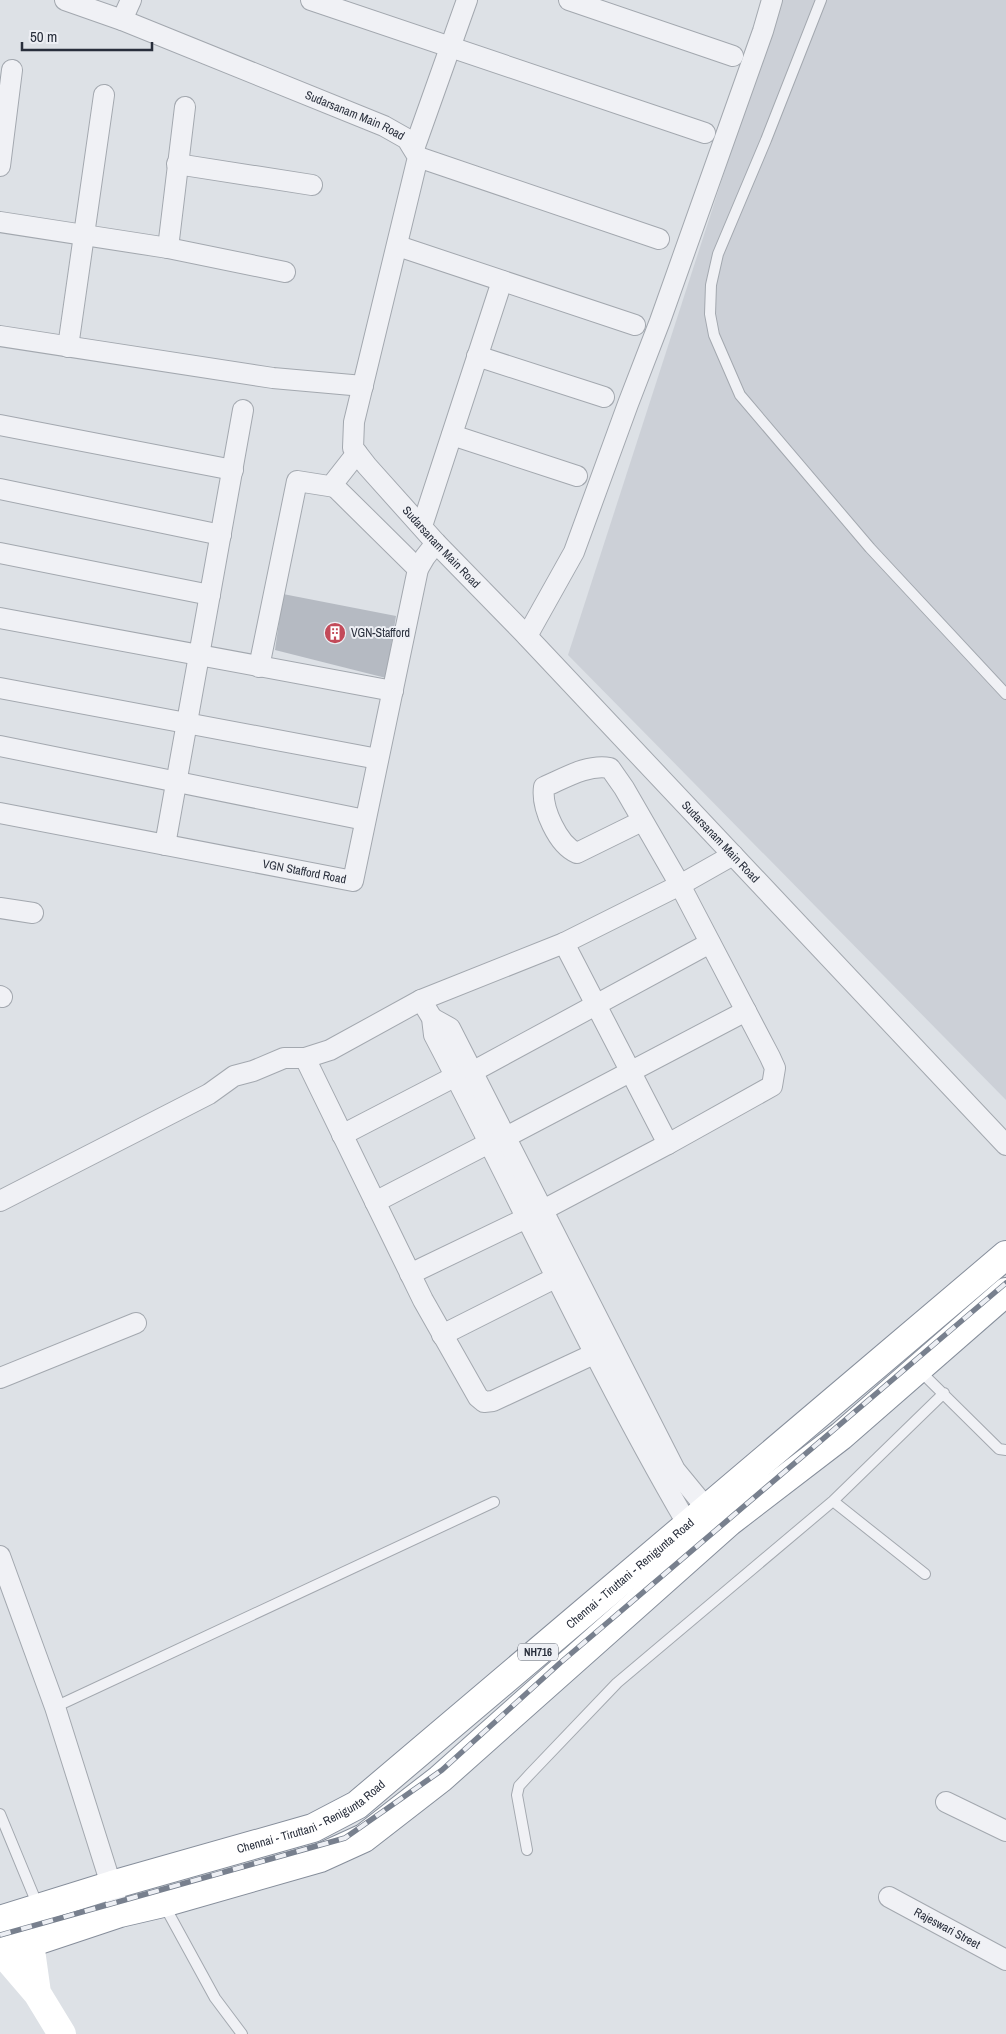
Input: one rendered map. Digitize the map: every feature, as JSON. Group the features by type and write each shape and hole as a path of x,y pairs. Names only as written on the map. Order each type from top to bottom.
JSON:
{"main road":[{"name":"Chennai - Tiruttani - Renigunta Road","path":"19,1915 112,1885 313,1828 357,1805 698,1517 896,1346 1006,1255"},
{"name":"Chennai - Tiruttani - Renigunta Road","path":"0,1950 30,1943 120,1913 163,1903 320,1858 364,1838 440,1778 729,1522 841,1436 1006,1292"},
{"path":"19,1915 30,1943 37,1993"},
{"path":"0,1950 37,1993 62,2034"}],"street":[{"name":"Sudarsanam Main Road","path":"65,0 122,20 384,126 407,139 416,153"},
{"path":"122,20 131,0"},
{"path":"311,0 706,133"},
{"path":"334,487 335,481 357,454 352,448 354,422 398,246 416,153 467,0"},
{"path":"569,0 733,56"},
{"path":"527,636 574,552 667,303 763,31 772,0"},
{"path":"0,166 12,70"},
{"path":"68,347 104,95"},
{"path":"168,248 185,107"},
{"path":"416,153 659,239"},
{"path":"178,164 312,185"},
{"path":"0,222 168,248 285,272"},
{"path":"398,246 635,324"},
{"path":"422,526 502,281"},
{"path":"0,336 273,378 363,386"},
{"path":"477,356 604,397"},
{"path":"165,845 243,410"},
{"path":"0,425 233,470"},
{"path":"452,435 577,476"},
{"name":"Sudarsanam Main Road","path":"357,454 436,543 527,636 1006,1145"},
{"path":"259,667 297,481 334,487 418,569"},
{"path":"0,489 221,535"},
{"name":"VGN Stafford Road","path":"0,813 353,881 418,569 436,543"},
{"path":"0,553 210,595"},
{"path":"0,618 392,691"},
{"path":"0,688 378,759"},
{"path":"0,746 365,820"},
{"path":"410,1274 535,1214 668,1144 772,1086 775,1068 680,885 624,788 610,768 599,766 585,769 544,787 542,797 547,813 568,849 577,853 642,821"},
{"path":"0,1201 209,1094 234,1076 253,1071 284,1058 305,1058 330,1050 422,1000 564,943 680,885 732,855"},
{"path":"0,908 33,913"},
{"path":"564,943 668,1144"},
{"path":"342,1135 596,1006 710,943"},
{"path":"422,1000 432,1018 434,1035 464,1074 618,1375 661,1478 698,1517"},
{"path":"375,1202 631,1073 746,1012"},
{"path":"305,1058 410,1274 472,1389 484,1402 493,1401 596,1353"},
{"path":"535,1214 557,1277 596,1353 618,1375"},
{"path":"442,1335 557,1277"},
{"path":"0,1378 136,1323"},
{"path":"0,1556 55,1707 120,1913"},
{"path":"946,1802 1006,1831"},
{"name":"Rajeswari Street","path":"889,1898 1006,1960"}],"lane":[{"path":"821,0 766,140 718,254 711,285 710,314 714,335 740,396 870,548 1006,694"},
{"path":"918,1368 999,1449 1006,1450"},
{"path":"527,1850 517,1806 519,1786 617,1683 833,1501 944,1393"},
{"path":"833,1501 925,1574"},
{"path":"55,1707 494,1502"},
{"path":"0,1814 19,1915"},
{"path":"163,1903 215,1998 242,2034"}],"shaded area":[{"path":"780,0 1006,0 1006,1100 568,655"}],"building":[{"name":"VGN-Stafford","path":"283,594 396,616 386,678 275,650"}],"railway":[{"path":"0,1935 345,1838 442,1770 560,1663 1006,1283"}],"place":[{"name":"VGN-Stafford","path":"335,633"}]}
